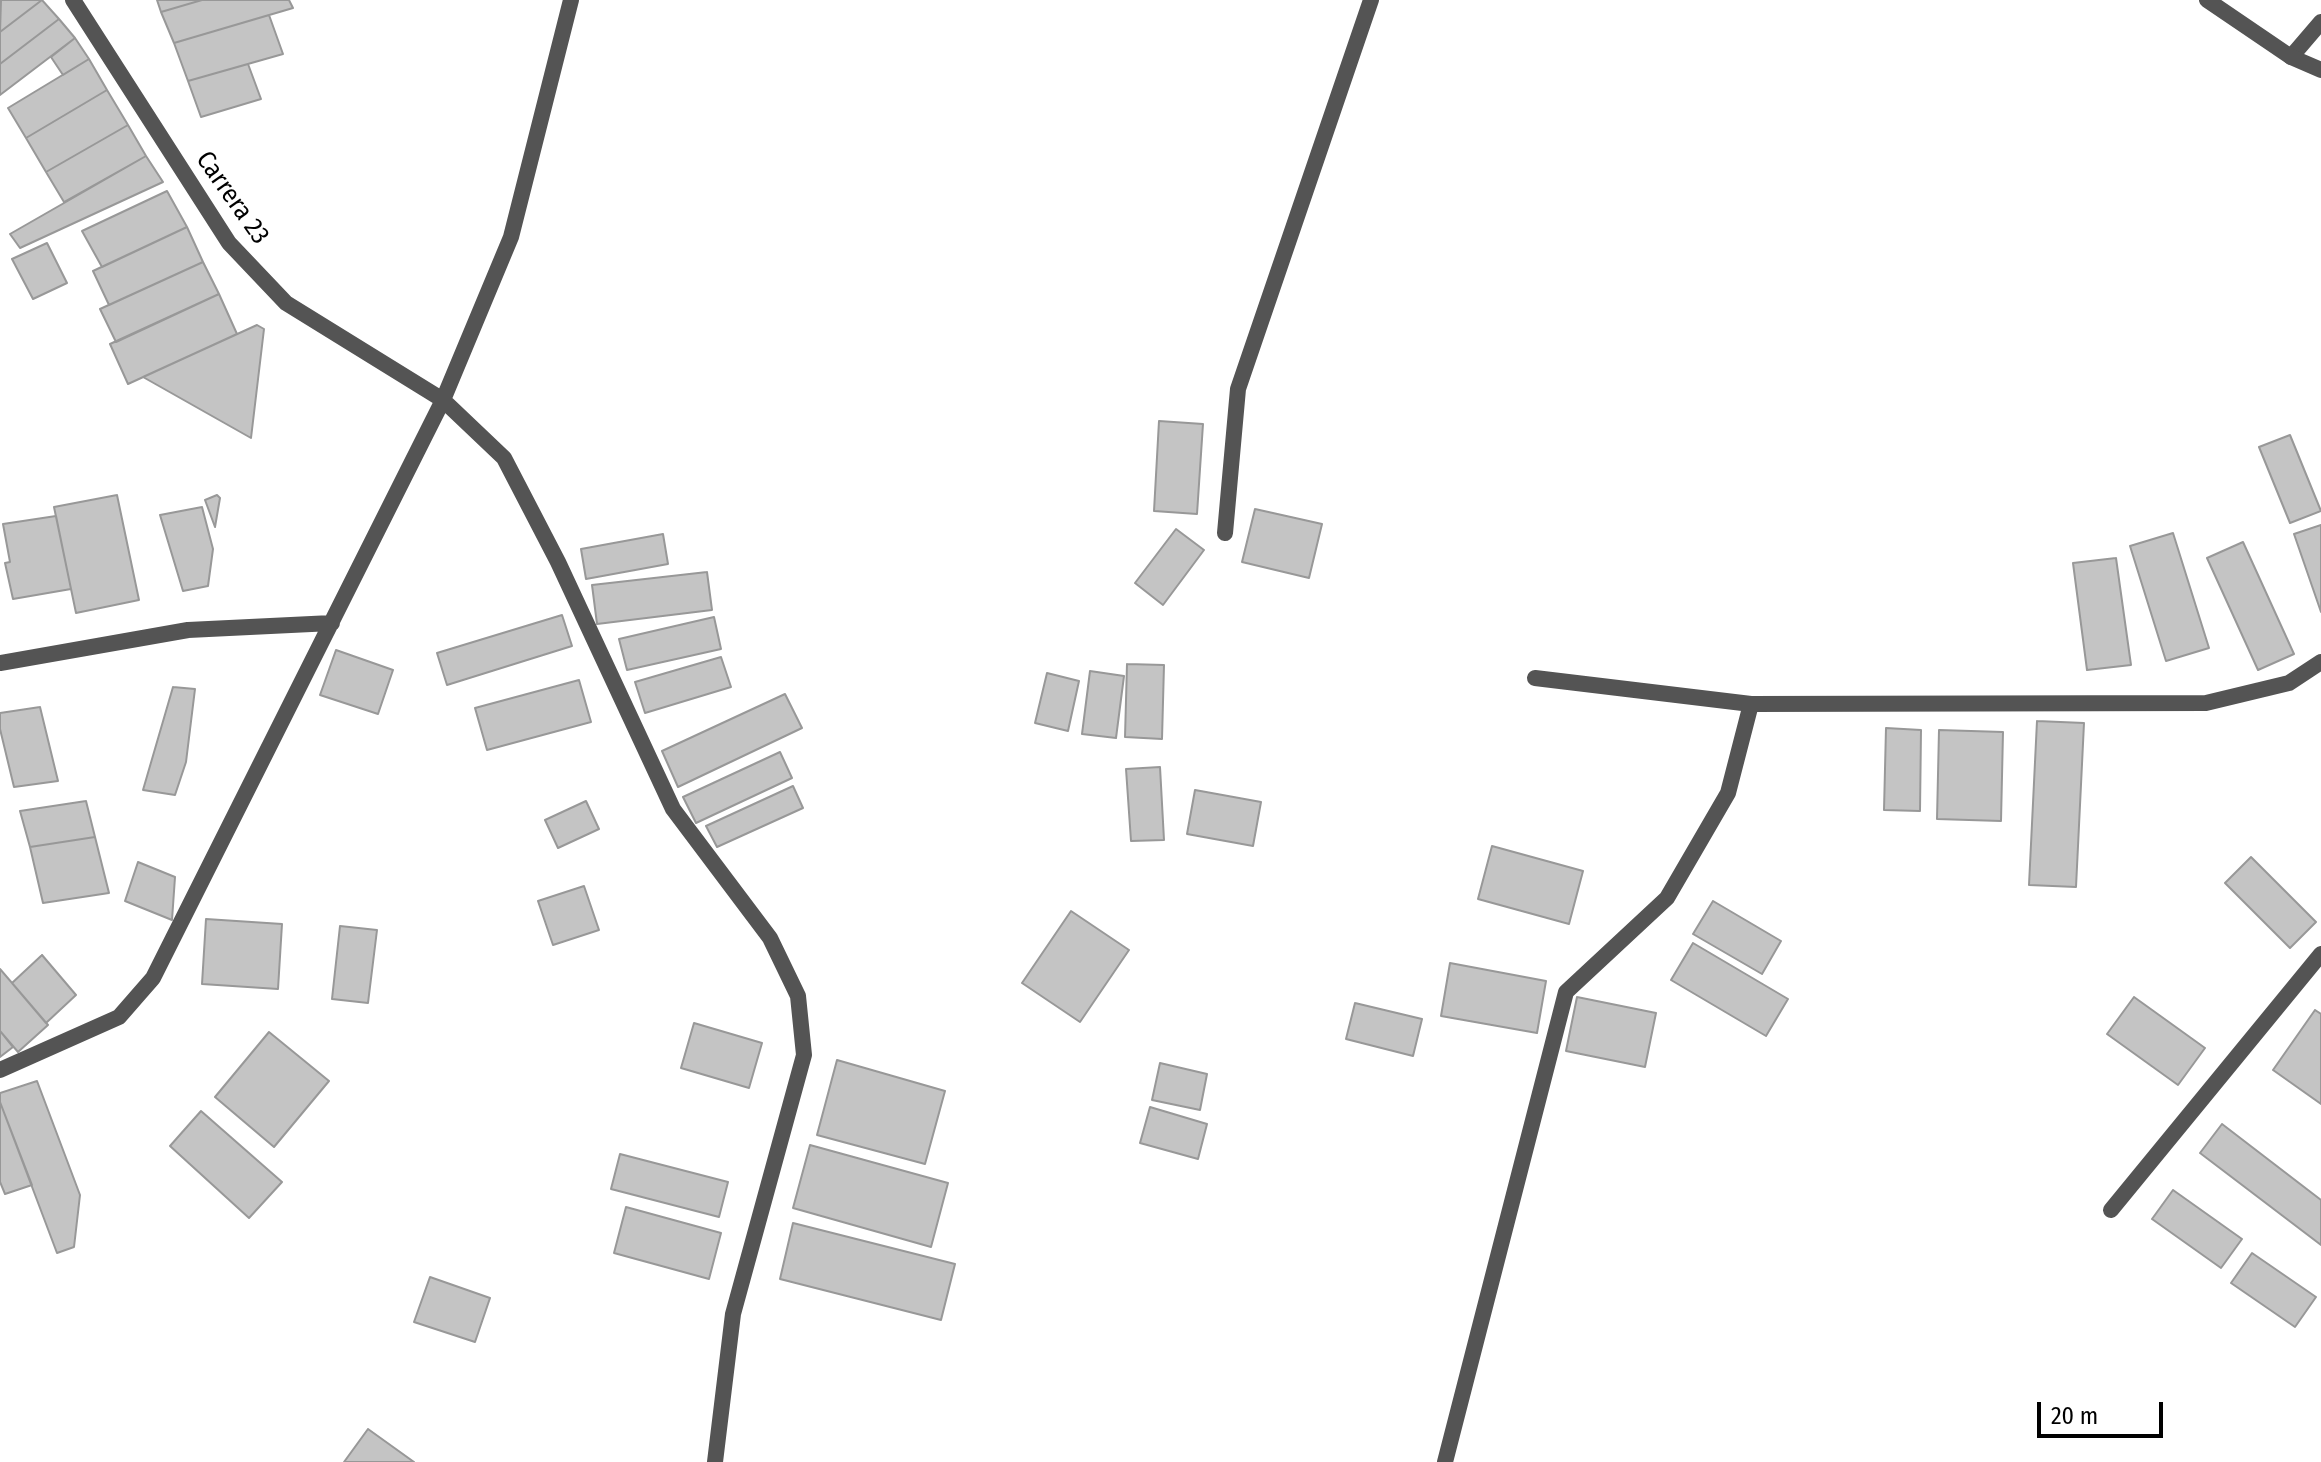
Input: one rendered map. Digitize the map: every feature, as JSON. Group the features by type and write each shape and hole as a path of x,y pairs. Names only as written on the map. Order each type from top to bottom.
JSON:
{"street":[{"name":"Carrera 23","path":"73,0 229,243 286,303 443,400 504,458 558,562 673,809 770,938 798,996 804,1055 733,1314 715,1462"},
{"path":"0,1070 119,1017 153,978 443,400 511,237 571,0"},
{"path":"1225,533 1238,389 1371,0"},
{"path":"2207,0 2291,57 2321,70"},
{"path":"2291,57 2321,22"},
{"path":"0,663 188,630 332,623"},
{"path":"1535,678 1751,704 2206,703 2289,683 2321,662"},
{"path":"1445,1462 1566,992 1667,898 1728,793 1751,704"},
{"path":"2111,1210 2321,954"}],"building":[{"path":"1,0 42,0 0,32"},
{"path":"42,0 59,19 0,64 0,32"},
{"path":"157,0 202,0 161,12"},
{"path":"202,0 289,0 293,8 174,43 161,12"},
{"path":"269,15 283,54 188,81 174,43"},
{"path":"59,19 75,38 0,95 0,64"},
{"path":"75,38 89,59 63,75 51,57"},
{"path":"89,59 107,90 26,138 8,108"},
{"path":"248,64 261,99 201,117 188,81"},
{"path":"107,90 128,125 46,172 26,138"},
{"path":"128,125 146,156 64,202 46,172"},
{"path":"146,156 163,182 20,248 10,234"},
{"path":"167,191 187,227 102,267 82,231"},
{"path":"187,227 203,262 109,305 93,271"},
{"path":"47,243 67,283 33,299 12,259"},
{"path":"203,262 219,294 116,342 100,309"},
{"path":"219,294 237,334 128,384 110,344"},
{"path":"257,325 264,329 251,438 143,377"},
{"path":"1159,421 1203,424 1197,514 1154,511"},
{"path":"2290,435 2321,511 2290,523 2259,447"},
{"path":"117,495 139,600 76,613 54,507"},
{"path":"217,495 220,498 215,527 205,500"},
{"path":"202,507 213,549 208,586 183,591 160,515"},
{"path":"1255,509 1322,524 1309,578 1242,562"},
{"path":"56,516 71,589 13,599 5,563 10,562 3,524"},
{"path":"2321,525 2321,612 2294,534"},
{"path":"1176,529 1204,550 1163,605 1135,583"},
{"path":"2173,533 2209,648 2166,661 2130,546"},
{"path":"663,534 668,564 586,579 581,549"},
{"path":"2243,542 2294,654 2258,670 2207,558"},
{"path":"2116,558 2131,665 2087,670 2073,563"},
{"path":"707,572 712,610 597,624 592,585"},
{"path":"562,615 572,646 447,685 437,653"},
{"path":"714,617 721,649 627,670 619,639"},
{"path":"336,650 393,670 378,714 320,695"},
{"path":"721,657 731,687 645,713 635,682"},
{"path":"1127,664 1164,665 1162,739 1125,737"},
{"path":"1090,671 1124,676 1116,738 1082,734"},
{"path":"1047,673 1079,681 1068,731 1035,723"},
{"path":"579,680 591,722 487,750 475,708"},
{"path":"173,687 195,689 186,762 175,795 143,790"},
{"path":"785,694 802,728 678,787 662,751"},
{"path":"40,707 58,781 14,787 0,729 0,713"},
{"path":"2037,721 2084,723 2076,887 2029,885"},
{"path":"1886,728 1921,730 1920,811 1884,810"},
{"path":"1939,730 2003,732 2001,821 1937,819"},
{"path":"780,752 792,778 696,823 683,797"},
{"path":"1160,767 1164,840 1131,841 1126,769"},
{"path":"793,786 803,808 717,847 706,826"},
{"path":"1195,790 1261,802 1253,846 1187,834"},
{"path":"86,801 95,837 30,847 20,811"},
{"path":"586,801 599,829 558,848 545,820"},
{"path":"95,837 109,893 43,903 30,847"},
{"path":"1492,846 1583,871 1569,924 1478,899"},
{"path":"2251,857 2316,922 2290,948 2225,883"},
{"path":"138,862 175,877 172,920 125,901"},
{"path":"584,886 599,930 553,945 538,901"},
{"path":"1713,901 1781,941 1762,974 1693,934"},
{"path":"1071,911 1129,950 1080,1022 1022,983"},
{"path":"206,919 282,924 278,989 202,984"},
{"path":"340,926 377,930 368,1003 332,999"},
{"path":"1693,943 1788,999 1766,1036 1671,980"},
{"path":"42,955 76,995 46,1023 12,983"},
{"path":"1450,963 1546,981 1537,1033 1441,1016"},
{"path":"0,969 48,1025 18,1052 0,1031"},
{"path":"1577,997 1656,1013 1645,1067 1566,1051"},
{"path":"2134,997 2205,1048 2178,1085 2107,1034"},
{"path":"1355,1003 1422,1019 1413,1056 1346,1039"},
{"path":"2315,1010 2321,1014 2321,1104 2273,1070"},
{"path":"694,1023 762,1043 749,1088 681,1068"},
{"path":"0,1031 13,1047 0,1057"},
{"path":"269,1032 329,1081 274,1147 215,1097"},
{"path":"837,1060 945,1091 925,1164 817,1135"},
{"path":"1160,1063 1207,1074 1200,1110 1152,1100"},
{"path":"37,1081 80,1195 74,1247 57,1253 0,1102 0,1093"},
{"path":"0,1102 32,1185 5,1194 0,1182"},
{"path":"1150,1107 1207,1124 1198,1159 1140,1143"},
{"path":"201,1111 282,1182 249,1218 170,1146"},
{"path":"2222,1124 2321,1200 2321,1245 2200,1153"},
{"path":"810,1145 948,1183 931,1247 793,1208"},
{"path":"620,1154 728,1182 719,1217 611,1189"},
{"path":"2173,1190 2242,1239 2221,1268 2152,1219"},
{"path":"626,1207 721,1233 709,1279 614,1253"},
{"path":"793,1223 955,1264 941,1320 780,1279"},
{"path":"2252,1253 2316,1297 2295,1327 2231,1283"},
{"path":"430,1277 490,1298 475,1342 414,1322"},
{"path":"368,1429 414,1462 344,1462"}]}
